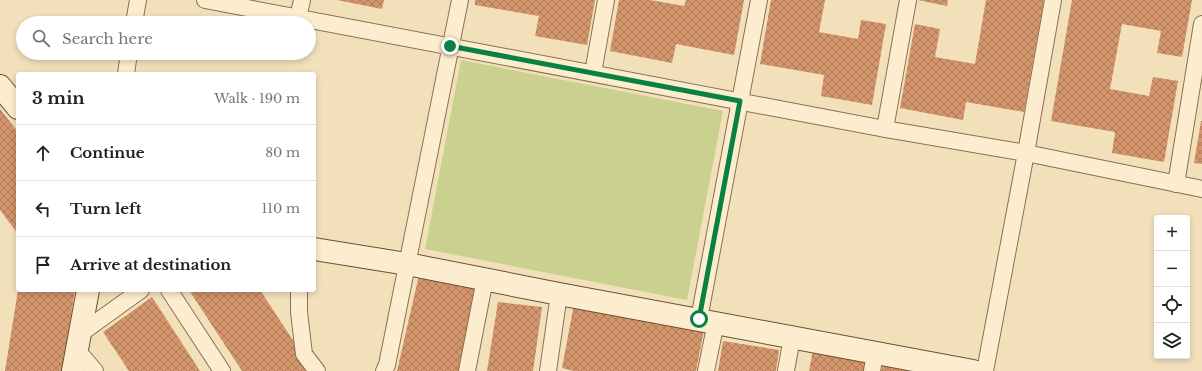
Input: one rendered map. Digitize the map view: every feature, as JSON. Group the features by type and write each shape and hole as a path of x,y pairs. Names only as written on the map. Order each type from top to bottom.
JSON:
{"street":[{"path":"135,16 138,0"},
{"path":"205,0 288,16"},
{"path":"298,16 302,0"},
{"path":"384,371 387,365 460,0"},
{"path":"593,74 606,0"},
{"path":"706,371 707,321 740,101 759,0"},
{"path":"885,129 908,0"},
{"path":"985,371 1053,0"},
{"path":"316,21 885,129 1026,153 1202,189"},
{"path":"1176,184 1202,24"},
{"path":"126,72 128,60"},
{"path":"0,86 16,106"},
{"path":"316,249 407,264 792,337 873,362 973,371"},
{"path":"467,371 485,279"},
{"path":"73,371 88,292"},
{"path":"78,342 139,292"},
{"path":"170,292 222,371"},
{"path":"299,292 299,312 304,354 317,371"},
{"path":"548,371 559,294"},
{"path":"786,371 792,337"},
{"path":"78,342 95,371"}],"green space":[{"path":"461,60 723,111 687,300 425,249"}],"building":[{"path":"337,0 384,0 382,9"},
{"path":"475,0 595,0 587,45 535,36 539,16 475,5"},
{"path":"619,0 650,0 684,6 686,0 744,0 734,55 676,44 672,63 610,51"},
{"path":"771,0 825,0 819,32 858,39 861,20 886,24 872,105 821,96 824,75 760,64"},
{"path":"918,0 948,0 947,6"},
{"path":"986,0 1044,0 1024,112 966,102 963,120 900,108 915,24 940,29 935,57 975,64"},
{"path":"1072,0 1192,0 1182,57 1157,53 1161,31 1122,24 1110,89 1149,96 1153,77 1178,81 1164,162 1112,153 1115,132 1051,121"},
{"path":"0,109 16,129 16,231 0,210"},
{"path":"1202,121 1202,164 1194,163"},
{"path":"419,275 477,285 458,371 397,371"},
{"path":"18,292 75,292 62,371 5,371"},
{"path":"190,292 261,292 313,371 242,371"},
{"path":"152,297 200,371 129,371 103,332"},
{"path":"498,302 542,307 533,371 487,371"},
{"path":"574,304 704,330 696,371 574,371 562,368"},
{"path":"723,341 779,350 776,371 718,371"},
{"path":"813,350 867,359 865,371 809,371"},
{"path":"883,365 912,370 912,371 881,371"}],"route":[{"path":"450,46 740,101 699,319"}]}
